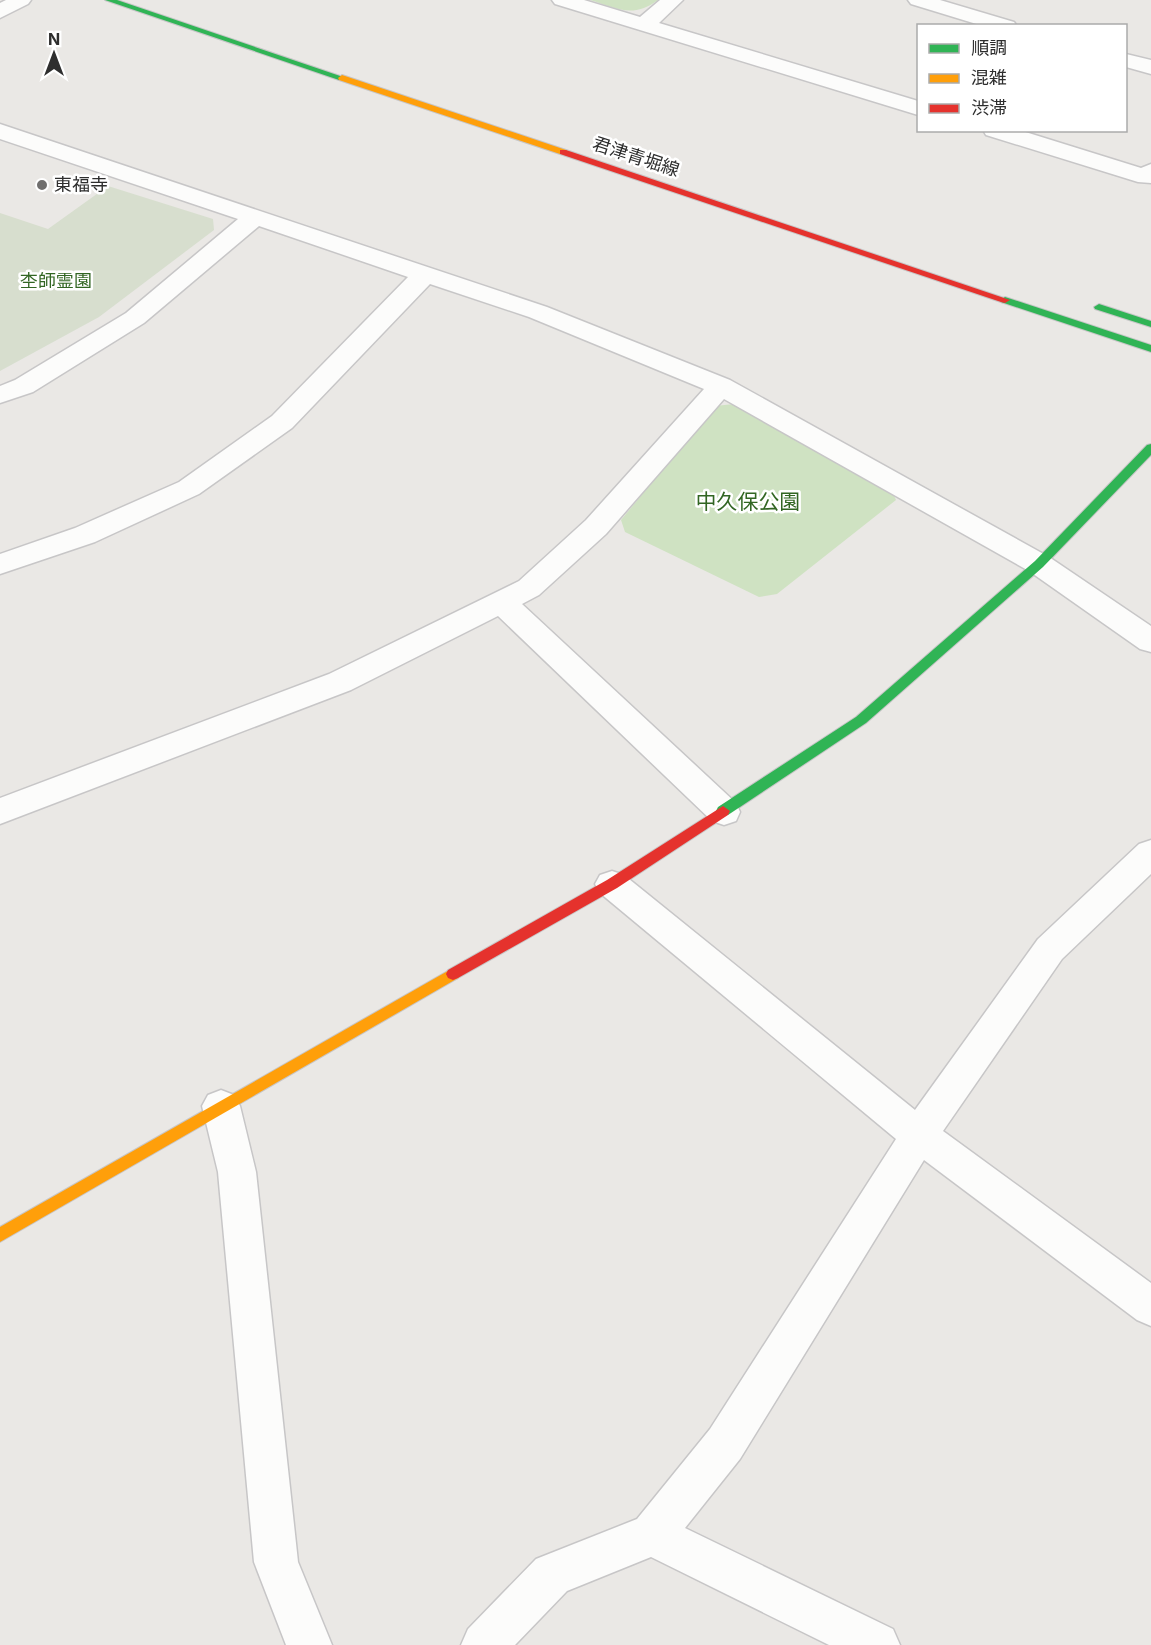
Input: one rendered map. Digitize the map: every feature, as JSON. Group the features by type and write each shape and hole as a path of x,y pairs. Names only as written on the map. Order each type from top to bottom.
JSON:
{"main road":[{"name":"君津青堀線","path":"109,0 1151,349"},
{"path":"1083,302 1151,324"},
{"path":"0,1235 221,1106 612,884 861,720 1039,564 1151,448"}],"street":[{"path":"0,12 21,0"},
{"path":"562,0 917,108"},
{"path":"645,24 673,0"},
{"path":"918,0 999,24"},
{"path":"1127,61 1151,67"},
{"path":"0,131 538,312 721,386 1039,564 1151,641"},
{"path":"1000,132 1146,177 1151,171"},
{"path":"0,395 24,386 135,318 255,217"},
{"path":"0,564 85,535 189,488 282,422 425,274"},
{"path":"0,811 340,682 529,588 596,527 721,386"},
{"path":"501,602 724,812"},
{"path":"484,1645 552,1575 652,1535 725,1444 919,1135 1050,949 1151,853"},
{"path":"612,884 919,1135 1151,1307"},
{"path":"221,1106 237,1172 276,1562 309,1645"},
{"path":"652,1535 877,1645"}],"green space":[{"path":"590,0 658,0 640,9 624,10"},
{"name":"杢師霊園","path":"108,186 213,219 214,230 99,317 0,371 0,213 48,229"},
{"name":"中久保公園","path":"734,404 891,489 896,500 777,594 759,597 625,532 621,520 715,406"}],"traffic: fast":[{"path":"109,0 342,78"},
{"path":"1005,300 1151,349"},
{"path":"1099,307 1151,324"},
{"path":"723,811 861,720 1039,564 1151,448"}],"traffic: slow":[{"path":"342,78 563,152"},
{"path":"0,1235 453,974"}],"traffic: jam":[{"path":"563,152 1005,300"},
{"path":"453,974 612,884 723,811"}],"place":[{"name":"東福寺","path":"42,185"}]}
